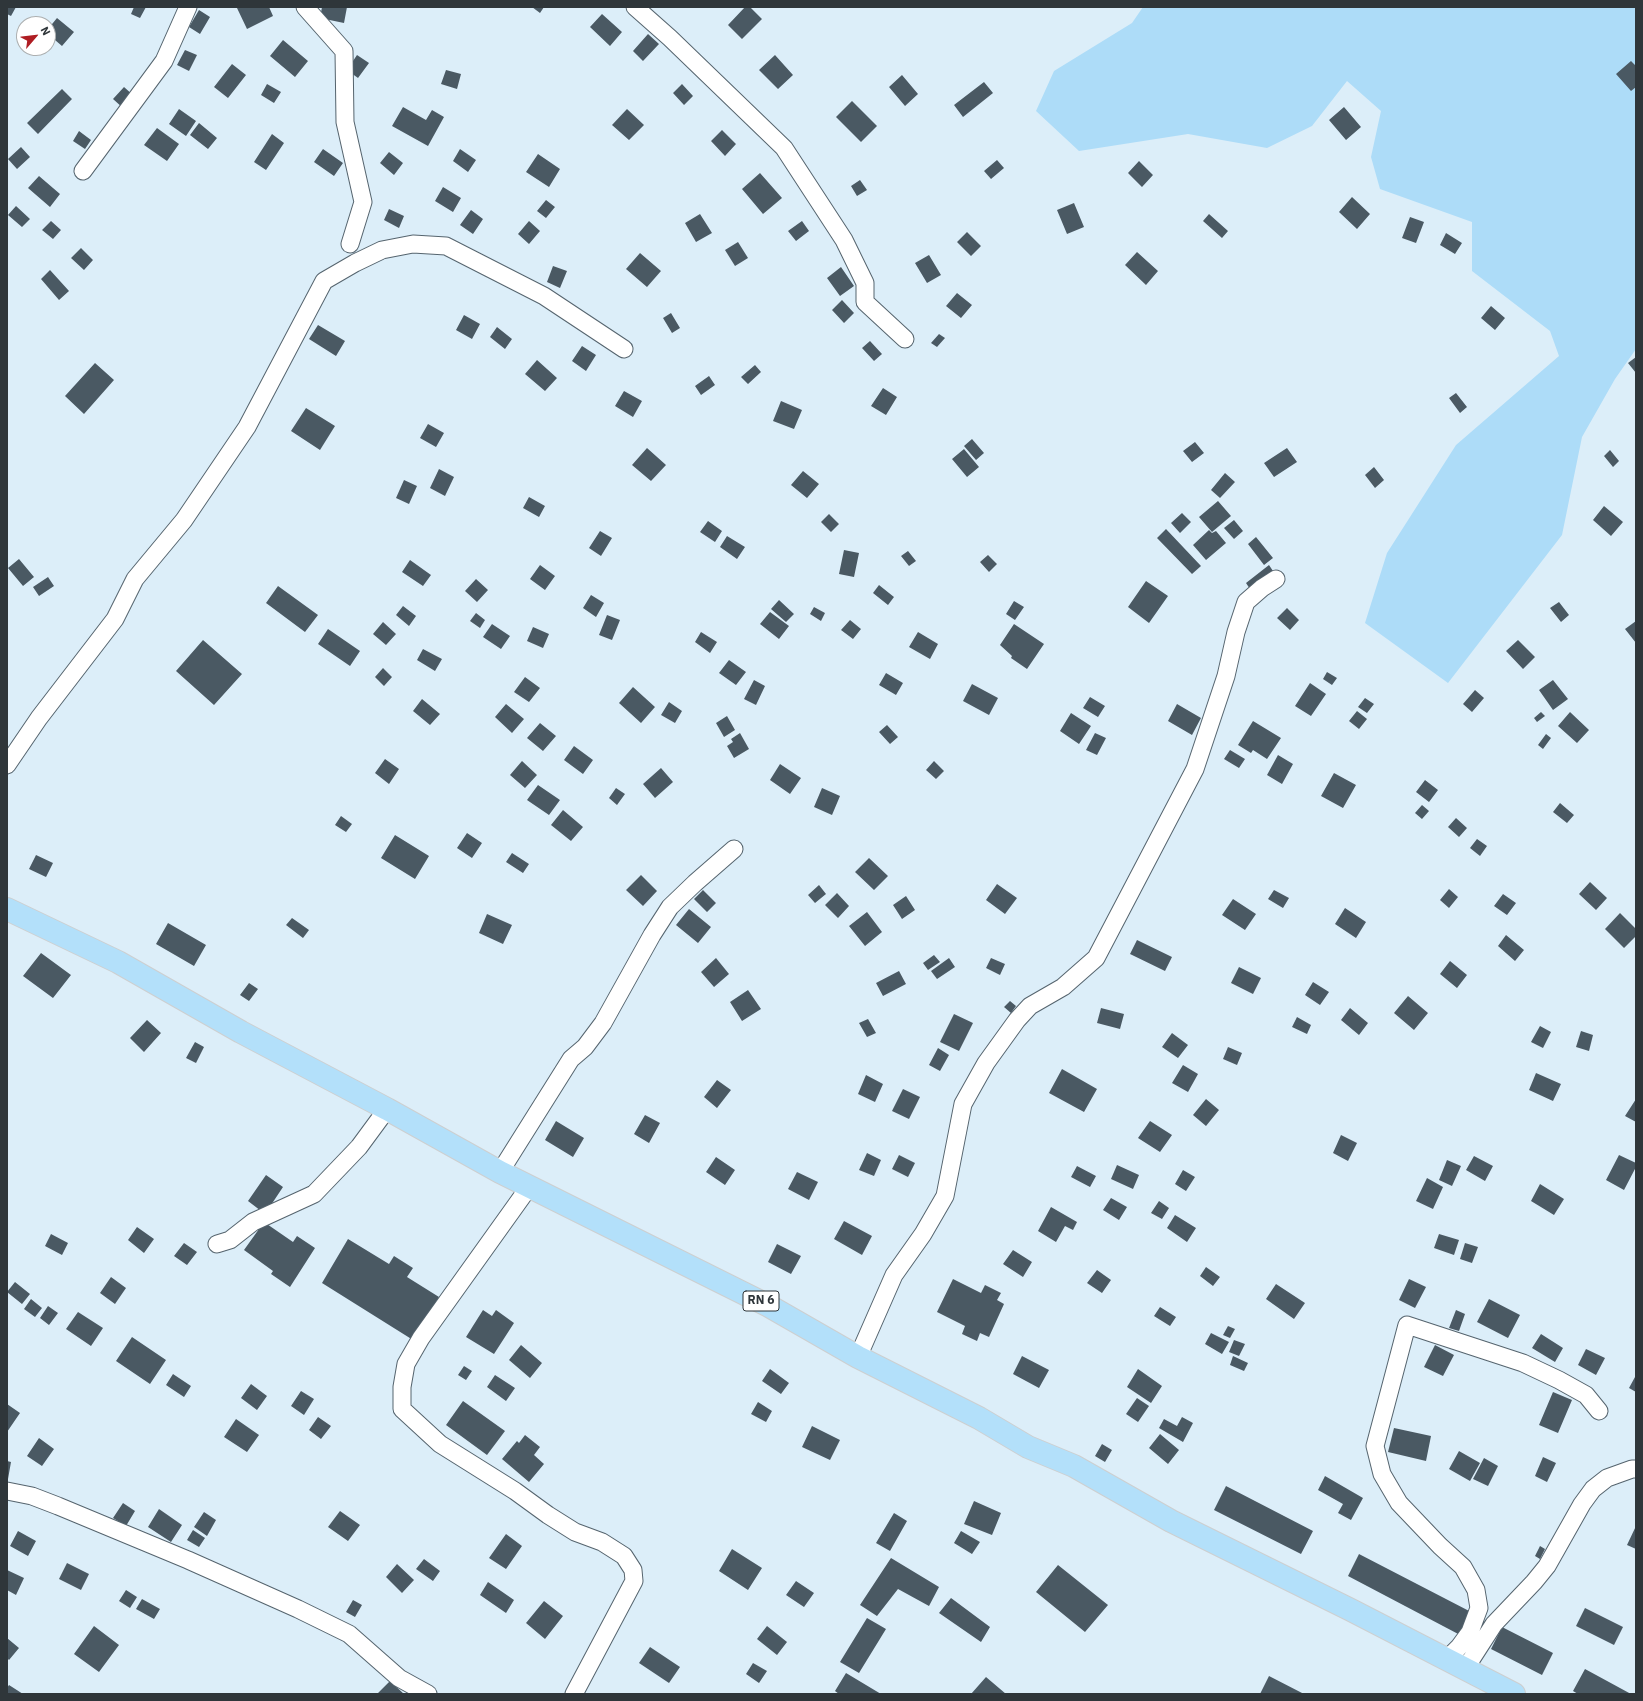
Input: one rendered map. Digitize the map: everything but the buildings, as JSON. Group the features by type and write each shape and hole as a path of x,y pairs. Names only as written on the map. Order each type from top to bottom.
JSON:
{"main road":[{"name":"RN 6","path":"7,909 118,962 241,1032 387,1109 500,1172 769,1306 858,1357 979,1418 1028,1447 1074,1466 1171,1521 1514,1694"}],"street":[{"path":"82,171 164,61 188,7"},
{"path":"305,7 344,51 345,122 363,202 350,244"},
{"path":"635,7 670,38 784,148 844,240 865,283 865,302 905,338"},
{"path":"7,765 39,718 115,619 135,579 184,520 247,427 324,282 355,263 382,250 413,244 446,246 544,296 624,349"},
{"path":"858,1357 894,1276 923,1234 945,1196 964,1104 986,1063 1017,1020 1030,1006 1063,987 1096,958 1195,769 1226,676 1236,632 1246,602 1262,588 1276,579"},
{"path":"500,1172 571,1059 585,1047 603,1023 652,935 670,907 734,849"},
{"path":"217,1244 230,1240 253,1222 314,1194 359,1147 387,1109"},
{"path":"529,1186 464,1276 406,1364 402,1387 402,1409 440,1444 509,1487 575,1532 602,1542 624,1556 633,1570 634,1582 574,1694"},
{"path":"1447,1659 1459,1647 1470,1632 1479,1608 1476,1590 1463,1567 1399,1503 1382,1474 1375,1446 1407,1325 1523,1363 1559,1380 1586,1396 1599,1411"},
{"path":"1466,1669 1494,1624 1547,1566 1582,1504 1593,1489 1607,1478 1635,1468"},
{"path":"7,1491 32,1496 58,1506 298,1608 349,1634 399,1678 428,1694"}],"shaded area":[{"path":"1143,7 1636,7 1636,349 1615,379 1582,437 1562,535 1448,683 1365,623 1387,553 1456,445 1559,356 1550,331 1472,271 1472,222 1380,189 1371,157 1381,111 1347,81 1312,126 1267,148 1188,134 1079,151 1036,111 1054,71 1132,23"}]}
